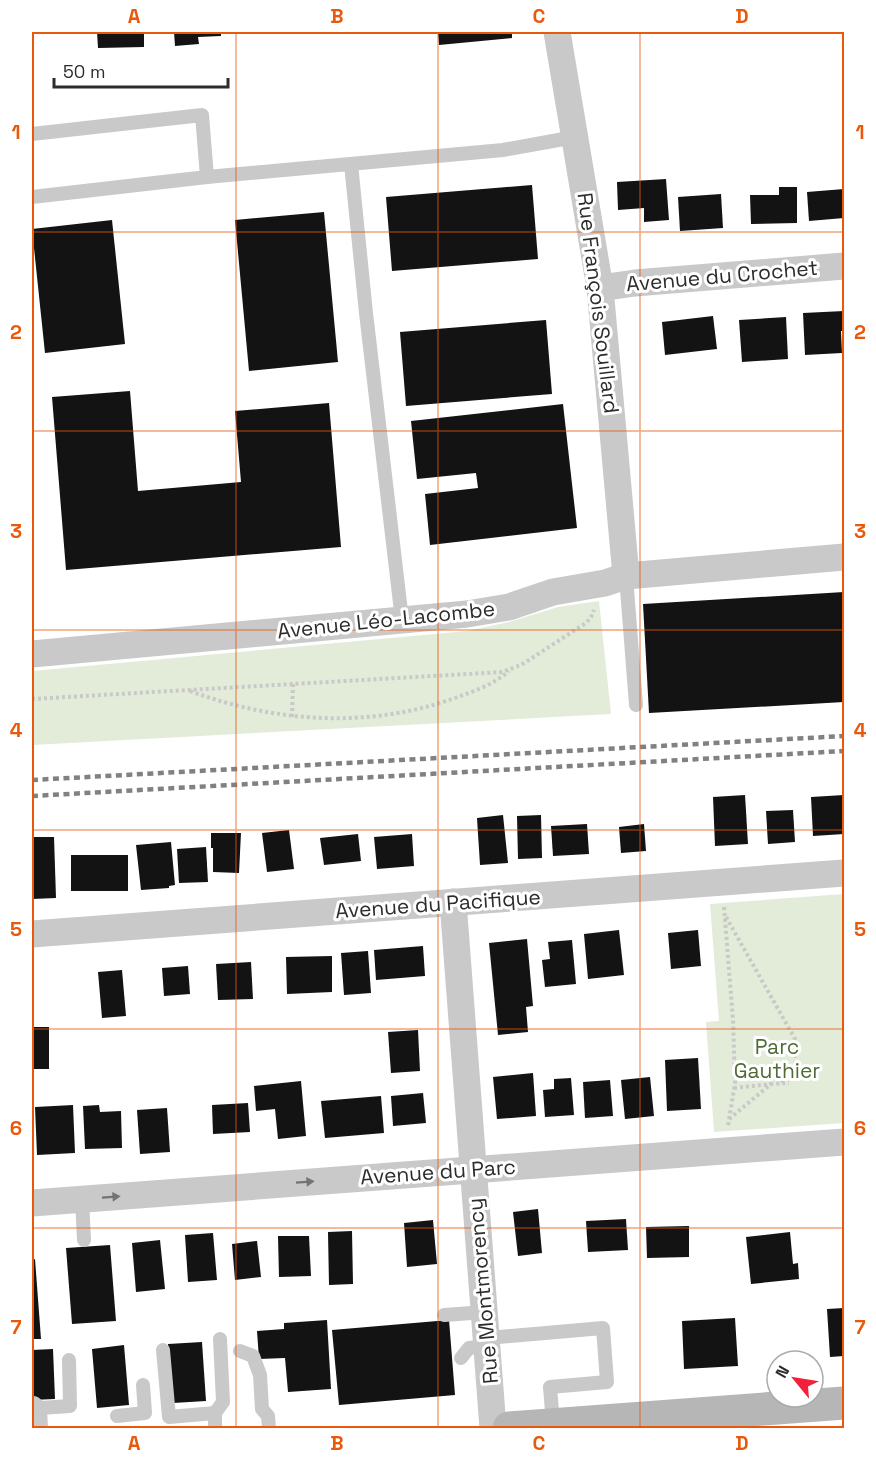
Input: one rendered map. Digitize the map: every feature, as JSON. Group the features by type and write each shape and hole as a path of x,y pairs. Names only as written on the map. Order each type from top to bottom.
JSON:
{"street":[{"name":"Rue François Souillard","path":"556,32 600,288 626,576"},
{"name":"Avenue du Crochet","path":"600,288 635,283 844,266"},
{"name":"Avenue Léo-Lacombe","path":"32,652 467,614 498,609 553,592 605,583 626,576 844,557"},
{"name":"Avenue du Pacifique","path":"32,934 844,873"},
{"name":"Rue Montmorency","path":"453,902 494,1428"},
{"name":"Avenue du Parc","path":"32,1203 844,1142"},
{"path":"509,1428 844,1403"}],"lane":[{"path":"32,134 202,115 207,177"},
{"path":"32,197 207,177 503,150 575,137"},
{"path":"351,164 402,620"},
{"path":"626,576 636,705"},
{"path":"82,1199 84,1240"},
{"path":"444,1315 486,1332 603,1328 607,1382 550,1387 553,1425"},
{"path":"461,1358 486,1332"},
{"path":"215,1428 215,1413 223,1402 220,1339"},
{"path":"163,1350 169,1417 215,1413"},
{"path":"240,1350 253,1356 260,1375 262,1408 268,1416 269,1428"},
{"path":"41,1428 37,1406 70,1406 69,1360"},
{"path":"260,1375 269,1363"},
{"path":"117,1418 145,1413 143,1385"}],"path":[{"path":"187,690 232,704 292,717 356,719 415,709 441,703 477,690 501,678 586,622 591,617 597,602"},
{"path":"32,699 502,672 512,669"},
{"path":"292,717 293,684"},
{"path":"724,900 733,1020 734,1088 727,1131"},
{"path":"725,916 795,1039 795,1067 779,1084"},
{"path":"728,1120 735,1117 770,1083"},
{"path":"734,1088 789,1083"}],"green space":[{"path":"599,601 611,714 32,745 32,671 467,631 509,622 558,607"},
{"name":"Parc Gauthier","path":"844,894 844,1123 714,1132 706,1022 719,1021 710,904"}],"building":[{"path":"97,32 144,32 144,47 98,48"},
{"path":"174,32 221,32 221,36 198,37 199,44 175,46"},
{"path":"438,32 512,32 512,38 439,45"},
{"path":"666,179 669,220 644,222 644,208 618,210 617,182"},
{"path":"532,185 538,259 392,271 386,197"},
{"path":"779,187 797,187 797,223 751,224 750,195 779,195"},
{"path":"844,189 844,218 809,221 807,192"},
{"path":"721,194 723,228 680,231 678,197"},
{"path":"324,212 338,362 249,371 235,220"},
{"path":"112,220 125,344 45,353 32,229"},
{"path":"844,311 844,331 841,331 842,353 805,355 803,313"},
{"path":"713,316 717,349 665,355 662,322"},
{"path":"786,317 788,359 742,362 739,320"},
{"path":"546,320 552,394 406,406 400,332"},
{"path":"130,391 138,491 241,482 235,411 329,403 341,547 66,570 52,397"},
{"path":"563,404 577,528 430,545 425,494 478,488 476,473 417,479 411,421"},
{"path":"844,592 844,702 649,713 643,604"},
{"path":"745,795 748,844 715,846 713,797"},
{"path":"844,795 844,834 813,836 811,797"},
{"path":"793,810 795,842 768,844 766,811"},
{"path":"503,815 508,863 480,865 477,818"},
{"path":"541,815 542,858 518,859 517,816"},
{"path":"587,824 589,854 553,856 551,826"},
{"path":"644,824 646,851 621,853 619,827"},
{"path":"289,830 294,869 267,872 262,833"},
{"path":"211,833 241,833 239,873 213,872"},
{"path":"358,834 361,861 324,865 320,838"},
{"path":"412,834 414,866 377,869 374,837"},
{"path":"32,837 54,837 56,898 32,899"},
{"path":"171,842 175,885 169,888 141,890 136,845"},
{"path":"206,847 208,882 179,883 177,849"},
{"path":"71,855 128,855 128,891 71,891"},
{"path":"619,930 624,975 588,979 584,934"},
{"path":"698,930 701,966 671,969 668,933"},
{"path":"527,939 533,1006 526,1007 528,1032 498,1035 489,943"},
{"path":"572,940 576,984 545,987 542,960 550,959 548,942"},
{"path":"423,946 425,976 376,980 374,950"},
{"path":"368,951 371,993 344,995 341,953"},
{"path":"332,956 332,992 287,994 286,957"},
{"path":"251,962 253,999 218,1000 216,964"},
{"path":"188,966 190,994 164,996 162,968"},
{"path":"122,970 126,1016 102,1018 98,972"},
{"path":"32,1027 49,1027 49,1069 32,1069"},
{"path":"418,1030 420,1071 391,1073 388,1032"},
{"path":"698,1058 701,1109 667,1111 665,1060"},
{"path":"533,1073 536,1116 497,1119 493,1077"},
{"path":"650,1077 654,1116 625,1119 621,1080"},
{"path":"571,1078 574,1115 545,1117 543,1090 554,1089 554,1079"},
{"path":"610,1080 613,1116 585,1118 583,1082"},
{"path":"301,1081 306,1136 278,1139 275,1109 256,1111 254,1086"},
{"path":"423,1093 426,1123 393,1126 391,1096"},
{"path":"381,1096 384,1133 325,1138 321,1101"},
{"path":"248,1103 250,1132 213,1134 212,1105"},
{"path":"73,1105 75,1153 37,1155 35,1107"},
{"path":"99,1105 100,1112 121,1111 122,1148 85,1149 83,1106"},
{"path":"167,1108 170,1152 140,1154 137,1110"},
{"path":"538,1209 542,1253 518,1256 513,1212"},
{"path":"626,1219 628,1250 588,1252 586,1221"},
{"path":"433,1220 437,1264 407,1267 404,1223"},
{"path":"689,1226 689,1257 647,1258 646,1227"},
{"path":"352,1231 353,1284 329,1285 328,1232"},
{"path":"790,1232 793,1264 798,1263 799,1279 751,1284 746,1237"},
{"path":"213,1233 217,1280 188,1282 185,1235"},
{"path":"278,1236 309,1236 311,1276 279,1277"},
{"path":"160,1240 165,1289 136,1292 132,1243"},
{"path":"257,1241 261,1277 235,1280 232,1244"},
{"path":"110,1245 116,1321 72,1324 66,1248"},
{"path":"35,1259 41,1339 32,1339 32,1260"},
{"path":"844,1308 844,1356 830,1357 827,1309"},
{"path":"735,1318 738,1366 684,1369 682,1321"},
{"path":"327,1320 331,1389 288,1392 285,1358 259,1359 257,1331 284,1329 284,1323"},
{"path":"449,1320 455,1395 339,1405 332,1330"},
{"path":"202,1342 206,1401 173,1403 168,1344"},
{"path":"124,1345 129,1405 97,1408 92,1349"},
{"path":"53,1349 55,1399 32,1400 32,1350"}],"railway":[{"path":"32,780 844,736"},
{"path":"32,796 844,751"}]}
